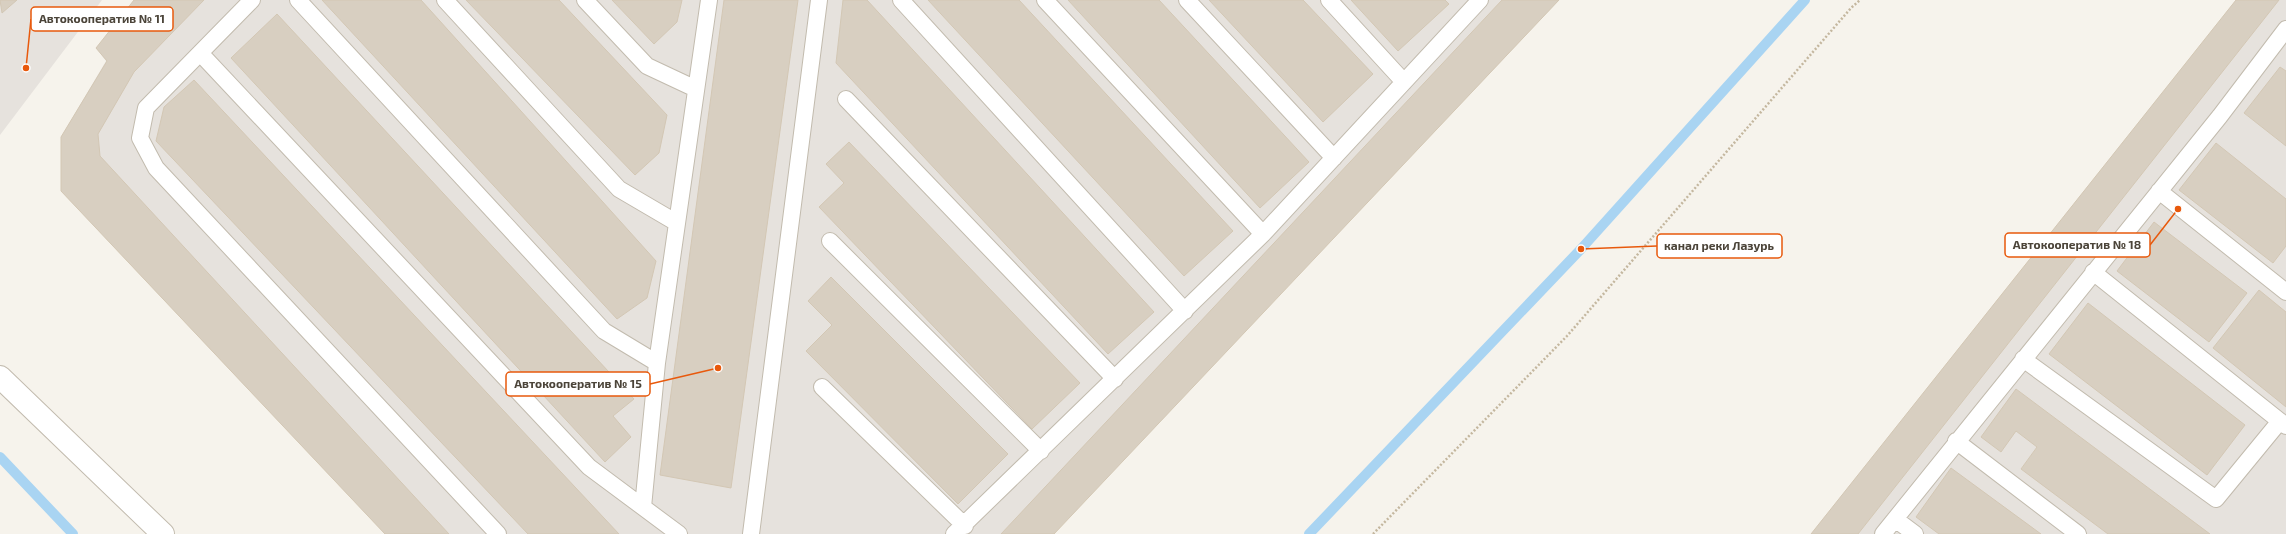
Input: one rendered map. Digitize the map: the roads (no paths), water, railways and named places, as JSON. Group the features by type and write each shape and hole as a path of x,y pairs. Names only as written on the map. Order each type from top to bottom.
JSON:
{"street":[{"path":"0,377 163,534"}],"lane":[{"path":"252,0 201,54 146,108 140,138 156,168 498,534"},
{"path":"298,0 604,331 657,363"},
{"path":"445,0 619,190 677,223"},
{"path":"585,0 647,66 696,90"},
{"path":"643,508 657,363 709,0"},
{"path":"751,534 819,0"},
{"path":"900,0 1185,311"},
{"path":"1045,0 1263,234"},
{"path":"1187,0 1334,158"},
{"path":"1329,0 1404,82"},
{"path":"822,387 959,530 1263,234 1479,0"},
{"path":"1883,534 1956,441 2220,116 2281,46 2286,29"},
{"path":"201,54 589,467 679,534"},
{"path":"846,99 1115,379"},
{"path":"2159,191 2286,292"},
{"path":"830,241 1041,451"},
{"path":"2023,359 2216,499 2283,423 2093,272"},
{"path":"1956,441 2078,534"},
{"path":"1895,519 1915,534"}],"waterway":[{"path":"1309,534 1581,249 1805,0"},
{"path":"0,457 73,534"}],"place":[{"name":"Автокооператив № 11","path":"26,68"},
{"name":"Автокооператив № 18","path":"2178,209"},
{"name":"канал реки Лазурь","path":"1581,249"},
{"name":"Автокооператив № 15","path":"718,368"}]}
